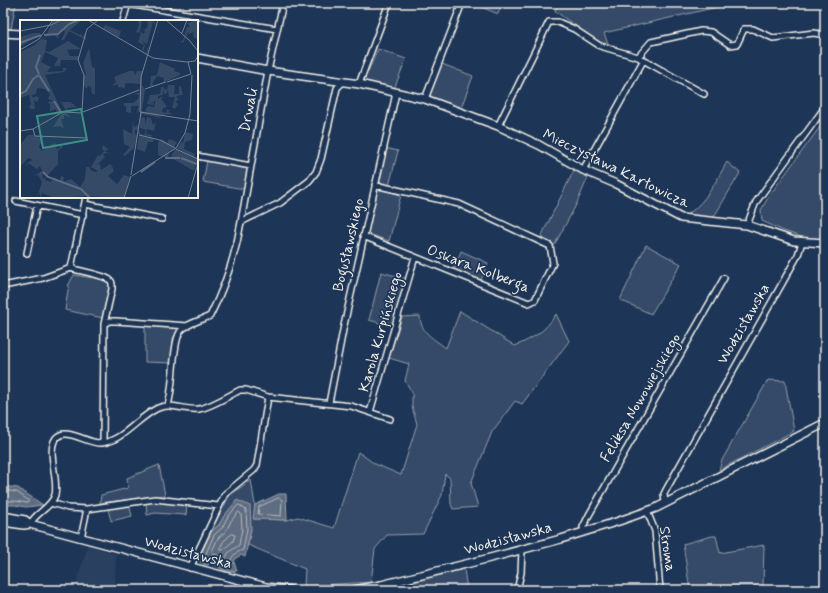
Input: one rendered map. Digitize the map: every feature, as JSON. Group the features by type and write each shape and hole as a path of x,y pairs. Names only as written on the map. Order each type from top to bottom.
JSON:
{"main road":[{"path":"3,33 20,34"},
{"name":"Mieczysława Karłowicza","path":"198,58 268,71 359,84 425,99 498,126 539,145 583,170 616,184 680,218 747,225 802,242 825,243"},
{"name":"Wodzisławska","path":"354,590 388,583 522,549 619,521 665,503 825,423"},
{"name":"Wodzisławska","path":"3,516 25,520 30,524 190,568 266,587 290,590"},
{"name":"Wodzisławska","path":"3,522 24,525 30,524"}],"street":[{"name":"Drwali","path":"188,326 210,316 220,296 239,233 268,71 283,3"},
{"path":"359,84 389,3"},
{"path":"425,99 462,3"},
{"path":"123,20 128,4 277,29"},
{"path":"498,126 549,22 558,22 574,29 600,46 638,57 704,94"},
{"path":"638,57 651,42 701,31 711,32 730,45 737,44 744,29 753,29 773,38 814,33 825,35"},
{"path":"583,170 643,60"},
{"path":"241,222 280,203 309,181 316,172 321,159 338,88 343,82"},
{"name":"Bogusławskiego","path":"329,403 363,236 396,93"},
{"path":"747,225 756,202 825,107"},
{"path":"198,156 251,166"},
{"name":"Oskara Kolberga","path":"363,236 529,303 535,300 553,263 550,246 459,204 375,185"},
{"path":"71,268 86,198"},
{"path":"16,201 83,215"},
{"path":"85,204 162,218"},
{"path":"27,253 37,206"},
{"name":"Wodzisławska","path":"665,503 664,494 666,490 798,255 802,242"},
{"name":"Karola Kurpińskiego","path":"370,412 415,257"},
{"path":"3,286 43,278 71,268 104,277 112,283 104,324 103,443"},
{"name":"Feliksa Nowowiejskiego","path":"584,532 583,527 589,515 724,278"},
{"path":"104,324 109,321 116,321 188,326"},
{"path":"168,405 171,394 176,342 181,331 188,326"},
{"path":"30,524 35,516 51,503 56,489 52,447 56,438 64,434 70,434 92,442 103,443 118,437 159,407 168,405 198,409 206,407 240,390 246,390 268,397 351,406 390,420"},
{"path":"190,568 224,494 254,470 257,465 268,397"},
{"path":"51,503 68,508 87,509 155,499 219,506"},
{"path":"81,538 87,509"},
{"name":"Stroma","path":"647,511 655,531 660,590"},
{"path":"517,590 521,573 522,549"}],"shaded area":[{"path":"3,3 16,3 11,29 3,29"},
{"path":"472,3 502,3 498,14"},
{"path":"559,3 735,3 604,33 608,44 598,42 555,11"},
{"path":"378,49 406,59 394,89 363,83"},
{"path":"442,64 473,76 461,108 428,97"},
{"path":"825,120 825,240 807,239 762,221 761,210 769,196"},
{"path":"385,148 398,151 389,186 378,183"},
{"path":"207,161 247,169 244,189 203,182"},
{"path":"727,162 740,173 712,220 688,214 700,203 715,184"},
{"path":"575,168 589,175 576,205 554,246 541,237"},
{"path":"376,188 401,195 389,241 366,233"},
{"path":"646,245 681,264 651,314 620,300"},
{"path":"461,251 488,263 481,280 454,269"},
{"path":"381,272 408,279 394,327 369,320"},
{"path":"74,275 106,280 109,294 103,318 65,310 69,284"},
{"path":"460,311 515,346 538,334 556,314 569,341 522,404 515,401 492,432 471,483 478,507 453,509 451,504 450,478 445,474 442,495 423,534 387,535 375,549 371,582 304,586 305,569 248,545 251,529 224,516 219,525 210,532 230,495 251,480 255,505 254,519 287,520 298,517 334,528 358,452 375,464 401,475 417,424 412,407 412,392 405,381 409,364 389,358 402,317 420,316 422,326 428,335 446,348"},
{"path":"145,325 179,328 173,338 172,363 145,362"},
{"path":"768,380 785,381 794,431 719,470 722,460"},
{"path":"159,465 165,495 100,503 101,495 128,488 127,478"},
{"path":"160,502 187,505 186,515 155,513 147,515 146,503"},
{"path":"129,504 132,516 111,521 108,509"},
{"path":"716,536 720,553 764,545 763,586 721,586 721,590 690,590 683,544"},
{"path":"88,545 116,554 115,590 74,590"},
{"path":"464,569 467,590 384,590"}],"water":[{"path":"3,486 18,488 43,505 26,507 3,505"},
{"path":"279,494 286,494 287,520 253,519 255,505"},
{"path":"237,500 250,506 251,529 245,557 241,555 236,558 234,562 237,571 226,571 211,562 208,565 203,564 198,560 210,532 219,525 224,516"}]}
